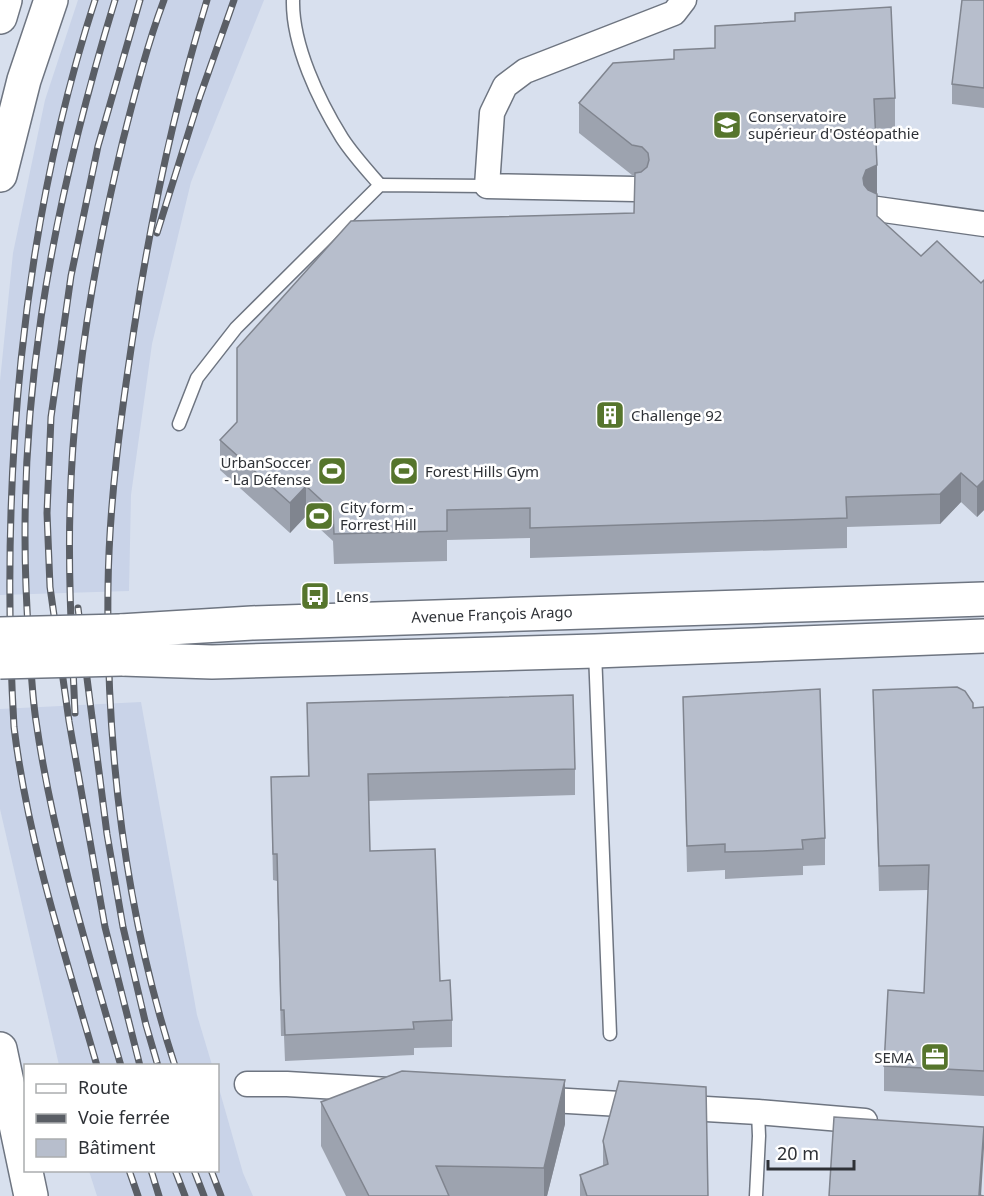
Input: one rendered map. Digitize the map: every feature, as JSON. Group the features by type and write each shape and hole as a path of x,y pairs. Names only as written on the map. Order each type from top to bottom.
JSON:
{"main road":[{"path":"0,17 5,0"},
{"path":"0,175 24,80 51,0"},
{"name":"Avenue François Arago","path":"0,662 252,623 984,599"},
{"name":"Avenue François Arago","path":"0,634 121,645 212,662 595,651 984,636"},
{"path":"0,1049 24,1163"},
{"path":"26,1172 31,1196"}],"street":[{"path":"635,189 487,186 492,113 505,86 525,71 675,13 684,0"},
{"path":"877,209 984,224"},
{"path":"247,1084 287,1084 416,1092"},
{"path":"511,1097 758,1112 889,1123"}],"lane":[{"path":"293,0 299,41 324,106 343,140 380,185"},
{"path":"179,424 197,378 236,328 380,185 487,186"},
{"path":"595,651 610,1034"},
{"path":"756,1196 758,1112"}],"shaded area":[{"path":"78,0 264,0 191,182 152,344 131,495 129,591 0,595 0,381 13,253 45,100"},
{"path":"141,702 197,1015 212,1064 59,1064 0,809 0,709"},
{"path":"219,1089 243,1173 253,1196 97,1196 89,1172 219,1172"}],"building":[{"path":"962,0 984,0 984,88 952,84"},
{"name":"Challenge 92","path":"891,7 895,98 874,99 877,165 866,170 863,178 864,185 868,190 877,194 877,216 921,256 937,241 981,283 984,280 984,480 977,487 961,473 940,494 846,497 847,518 530,528 530,508 447,510 447,531 334,534 333,511 306,486 290,503 220,440 237,422 237,348 351,221 634,213 635,173 647,167 648,153 642,147 632,145 579,103 613,63 674,59 674,50 715,48 715,26 795,21 795,13"},
{"path":"957,687 965,691 973,703 973,708 984,707 984,1071 884,1066 888,990 924,993 929,865 879,866 873,690"},
{"path":"820,689 825,838 802,840 803,849 725,852 725,844 687,846 683,697"},
{"path":"573,695 575,769 368,774 370,851 435,849 440,981 450,980 452,1020 413,1022 414,1029 285,1035 284,1010 281,1010 277,854 273,854 271,777 309,776 307,703"},
{"path":"402,1071 565,1080 544,1168 436,1166 449,1196 369,1196 321,1102"},
{"path":"619,1081 706,1087 708,1196 587,1196 580,1175 608,1164 603,1141"},
{"path":"834,1117 984,1127 979,1195 984,1196 829,1196"}],"railway":[{"path":"95,0 69,88 49,177 33,268 21,359 14,452 10,544 10,636 14,727 28,813 60,940 96,1064"},
{"path":"115,0 72,158 41,316 26,476 25,557 33,691 43,765 72,895 120,1064"},
{"path":"139,1064 105,927 69,721 50,587 47,513 51,417 71,276 98,146 140,0"},
{"path":"75,713 70,534 72,462 80,369 94,276 123,140 152,34 164,0"},
{"path":"174,1064 143,949 122,830 115,769 108,648 109,555 120,426 148,246 164,163 207,0"},
{"path":"157,233 200,96 234,0"},
{"path":"78,608 107,834 123,927 157,1064"},
{"path":"130,1172 138,1196"},
{"path":"152,1172 159,1196"},
{"path":"176,1172 185,1196"},
{"path":"195,1172 204,1196"},
{"path":"212,1172 221,1196"}],"place":[{"name":"Conservatoire supérieur d'Ostéopathie","path":"727,125"},
{"name":"Challenge 92","path":"610,415"},
{"name":"UrbanSoccer - La Défense","path":"332,471"},
{"name":"Forest Hills Gym","path":"404,471"},
{"name":"City form - Forrest Hill","path":"319,516"},
{"name":"Lens","path":"315,596"},
{"name":"SEMA","path":"935,1057"}]}
